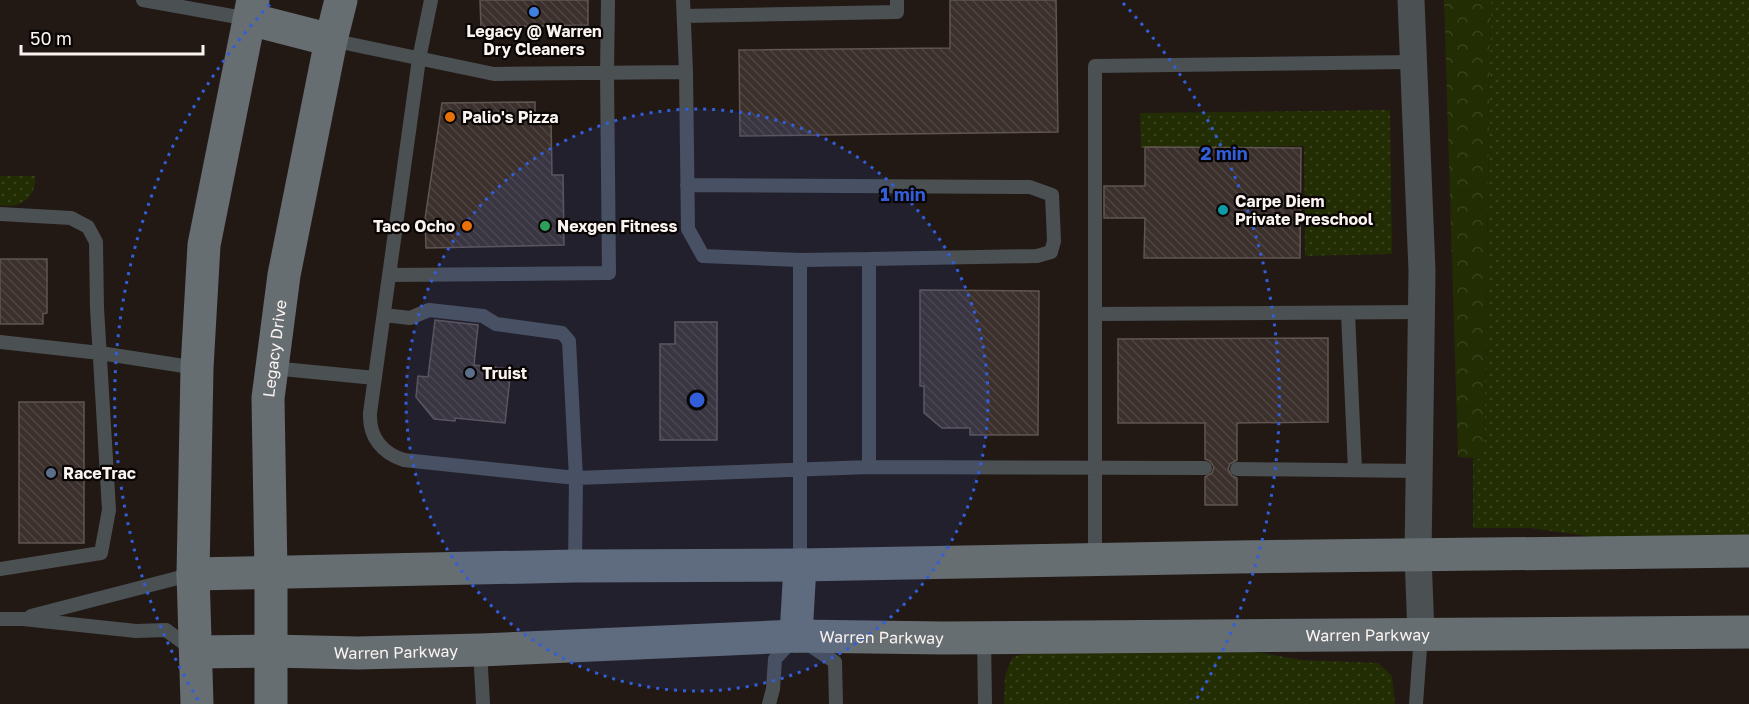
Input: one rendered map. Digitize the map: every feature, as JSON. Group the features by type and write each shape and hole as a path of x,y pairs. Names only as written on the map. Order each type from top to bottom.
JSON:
{"main road":[{"name":"Legacy Drive","path":"271,704 268,398 284,275 330,40 341,0"},
{"path":"197,704 193,574 197,368 204,244 251,9 330,40"},
{"path":"193,574 575,566 800,565 1749,551"},
{"path":"796,636 800,565"},
{"name":"Warren Parkway","path":"196,652 480,651 796,636 984,638 1749,632"}],"street":[{"path":"1411,0 1422,271 1418,556 1421,634"}],"lane":[{"path":"142,0 251,9"},
{"path":"431,0 419,59 370,425 379,444 390,454 410,461 576,478 800,468 1205,468"},
{"path":"389,275 609,273 606,74 609,0"},
{"path":"683,0 686,72 687,185 688,229 704,256 800,260 1037,256 1051,252 1054,241 1053,195 1030,187 687,185"},
{"path":"684,16 897,12 897,0"},
{"path":"330,40 494,74 686,72"},
{"path":"1095,560 1095,66 1413,62"},
{"path":"0,214 71,218 88,227 96,242 97,308 110,510 101,553 0,569"},
{"path":"869,259 869,467"},
{"path":"800,260 800,565"},
{"path":"384,315 410,318 429,310 483,316 496,324 562,333 566,336 569,341 576,478 575,566"},
{"path":"1095,314 1421,312"},
{"path":"1348,313 1355,470"},
{"path":"0,342 100,353 197,368"},
{"path":"272,368 375,378"},
{"path":"1237,469 1419,471"},
{"path":"23,619 193,574"},
{"path":"0,619 23,619 136,631 166,630 196,652"},
{"path":"1416,704 1421,634"},
{"path":"768,704 773,689 775,659 796,636 835,662 836,704"},
{"path":"984,638 985,704"},
{"path":"480,651 483,704"}],"green space":[{"path":"1444,0 1491,0 1484,459 1458,457"},
{"path":"1491,0 1749,0 1749,535 1594,537 1530,528 1473,528 1473,458 1484,459"},
{"path":"1390,110 1392,254 1305,256 1304,146 1141,148 1140,113"},
{"path":"0,176 35,176 30,196 14,206 0,205"},
{"path":"1203,649 1262,653 1301,660 1378,663 1392,676 1395,704 1004,704 1005,676 1012,658 1022,654"}],"building":[{"name":"Legacy @ Warren Dry Cleaners","path":"480,0 588,0 588,25 481,27"},
{"path":"950,0 1056,0 1058,132 740,136 739,50 950,48"},
{"path":"535,102 535,118 551,118 552,175 563,175 564,245 426,248 425,219 442,103"},
{"name":"Carpe Diem Private Preschool","path":"1145,147 1301,148 1300,258 1144,258 1145,218 1104,218 1104,186 1145,186"},
{"path":"0,259 47,259 47,313 43,314 43,324 0,324"},
{"path":"920,290 1039,291 1038,435 970,435 970,428 942,428 924,413 924,386 920,386"},
{"name":"Truist","path":"435,320 478,325 474,365 511,369 505,423 455,418 455,421 434,419 416,397 418,376 428,377"},
{"path":"675,322 717,322 717,440 660,440 660,344 675,344"},
{"path":"1328,338 1328,422 1237,423 1237,460 1230,464 1228,469 1232,476 1237,478 1237,505 1205,505 1205,477 1212,473 1214,467 1210,461 1205,459 1205,423 1118,423 1118,339"},
{"name":"RaceTrac","path":"19,402 84,402 84,543 19,543"}],"place":[{"name":"Legacy @ Warren Dry Cleaners","path":"534,12"},
{"name":"Palio's Pizza","path":"450,117"},
{"name":"Carpe Diem Private Preschool","path":"1223,210"},
{"name":"Taco Ocho","path":"467,226"},
{"name":"Nexgen Fitness","path":"545,226"},
{"name":"Truist","path":"470,373"},
{"name":"RaceTrac","path":"51,473"}]}
